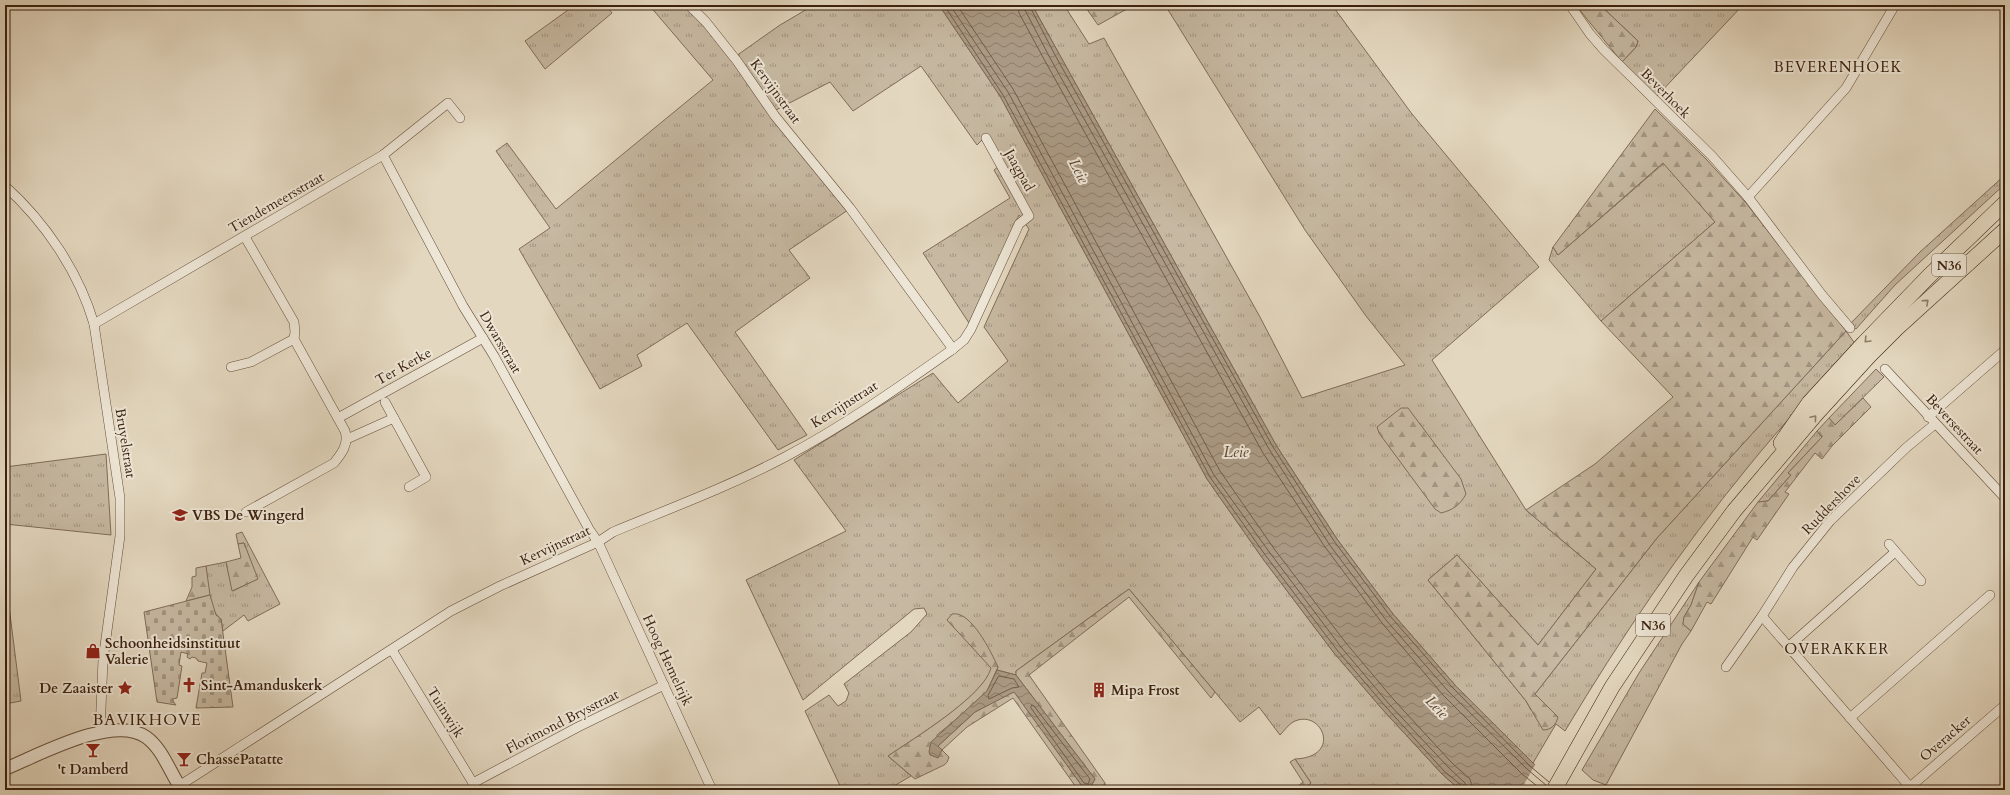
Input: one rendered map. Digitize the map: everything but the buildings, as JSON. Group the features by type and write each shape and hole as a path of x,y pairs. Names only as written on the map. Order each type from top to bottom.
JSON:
{"main road":[{"path":"1894,313 1929,276 2005,203"},
{"name":"N36","path":"1554,790 1612,687 1645,636 1686,576 1734,512 1809,403 1894,313 2005,218"},
{"name":"N36","path":"1734,512 1859,367 1897,328 2005,230"},
{"path":"1970,261 2005,237"}],"street":[{"name":"Kervijnstraat","path":"689,5 706,22 737,62 775,116 850,208 954,349"},
{"name":"Beverhoek","path":"1570,5 1590,34 1604,50 1712,156 1748,197 1799,265 1850,328"},
{"path":"1748,197 1846,88 1895,5"},
{"name":"Tiendemeersstraat","path":"94,324 383,156 448,103 460,118"},
{"name":"Jaagpad","path":"986,138 1028,216"},
{"name":"Dwarsstraat","path":"383,156 463,306 483,338 589,529 598,542"},
{"name":"Bruyelstraat","path":"5,186 25,207 60,252 89,307 94,324 120,498 120,536 103,660 100,732"},
{"name":"Kervijnstraat","path":"180,788 451,611 500,586 598,542 614,532 716,489 786,457 841,424 954,349 964,340 971,329 1019,224 1028,216"},
{"path":"245,237 294,322 294,339 338,418 347,439 341,455 334,463 246,512"},
{"name":"Ter Kerke","path":"338,418 483,338"},
{"path":"231,367 251,362 294,339"},
{"path":"1928,417 2005,350"},
{"name":"Beversestraat","path":"1884,368 2005,498"},
{"name":"Ter Kerke","path":"385,402 426,476 409,487"},
{"path":"347,439 394,418"},
{"name":"Ruddershove","path":"1726,667 1794,567 1830,521 1907,447 1935,424"},
{"name":"Hoog Hemelrijk","path":"598,542 712,790"},
{"path":"1889,544 1921,581"},
{"path":"1788,647 1895,552"},
{"path":"1850,718 1990,595"},
{"path":"1762,616 1850,718 1914,789"},
{"name":"Tuinwijk","path":"392,650 474,786"},
{"name":"Florimond Brysstraat","path":"474,786 578,727 664,686"},
{"name":"Overacker","path":"1914,789 2005,705"},
{"path":"5,769 74,740 100,732 126,730 145,737 161,754 180,788"}],"green space":[{"path":"575,5 605,5 612,13 545,69 525,41"},
{"path":"649,5 684,5 707,29 749,79 848,210 789,250 810,278 735,332 807,435 778,450 687,323 637,355 642,366 600,389 519,249 550,228 496,151 507,143 556,209 713,80"},
{"path":"814,5 939,5 1000,96 1207,479 1263,559 1334,653 1383,710 1442,774 1460,790 1302,790 1311,783 1295,759 1310,756 1319,750 1323,742 1323,734 1319,727 1312,721 1303,719 1293,722 1280,735 1259,707 1240,722 1129,589 1016,671 1016,675 997,670 998,667 948,621 992,668 986,679 962,704 930,728 888,756 911,776 887,790 842,790 805,711 829,695 838,706 846,701 849,693 844,684 911,632 927,614 924,608 914,609 803,700 746,580 846,531 794,460 933,373 958,403 1008,361 984,327 1029,229 1019,215 969,323 923,253 1010,198 994,170 998,167 983,139 977,145 921,66 853,111 830,82 774,111 736,56 780,25"},
{"path":"1032,5 1064,5 1089,44 1104,38 1260,317 1302,398 1405,365 1366,316 1305,230 1165,5 1332,5 1412,114 1539,267 1432,360 1526,510 1596,569 1538,645 1457,555 1428,580 1526,701 1531,710 1535,694 1657,538 1846,331 1856,345 1774,436 1698,530 1629,629 1565,731 1556,724 1533,763 1455,685 1393,614 1337,539 1276,445"},
{"path":"1084,5 1134,5 1098,25"},
{"path":"1578,5 1600,5 1638,41 1636,47 1622,62 1578,8"},
{"path":"1600,5 1624,5 1627,7 1629,5 1743,5 1657,96 1622,62 1636,47 1638,41"},
{"path":"1655,109 1706,159 1746,203 1846,331 1657,538 1535,694 1558,717 1553,726 1543,730 1526,701 1428,580 1457,555 1538,645 1596,569 1526,510 1595,464 1673,397 1601,321 1715,222 1663,163 1558,255 1553,247"},
{"path":"1664,163 1715,222 1601,321 1549,260 1553,247 1558,255"},
{"path":"2005,175 2005,184 1895,285 1856,329 1850,324 1920,252"},
{"path":"1876,369 1884,377 1835,425 1829,418"},
{"path":"1863,398 1871,407 1832,446 1822,459 1815,453 1785,492 1789,494 1757,540 1753,537 1711,604 1707,602 1691,631 1683,624 1684,617 1691,605 1699,582 1758,502 1768,501 1791,475 1788,473 1822,437 1817,431 1829,418 1835,425"},
{"path":"1401,408 1408,408 1461,479 1466,494 1459,504 1449,510 1441,513 1435,509 1379,433 1377,427"},
{"path":"1817,431 1822,437 1788,473 1791,475 1768,501 1758,502"},
{"path":"106,454 111,535 5,524 5,467"},
{"path":"242,532 280,604 248,621 244,615 223,631 221,619 213,609 211,602 206,566 226,562 233,591 257,579 244,543 238,544 236,534"},
{"path":"244,543 258,579 232,591 226,562 241,558 238,544"},
{"path":"206,566 210,595 186,601 192,587 192,577 196,576 196,568"},
{"path":"5,575 21,701 5,704"},
{"path":"1699,582 1691,605 1684,617 1683,624 1691,631 1682,644 1606,785 1593,780 1582,770 1639,673"},
{"path":"1129,589 1215,692 1211,698 1129,597 1029,675 1105,783 1105,790 1089,790 1095,779 1016,675 1016,671"},
{"path":"210,595 216,615 221,619 233,707 196,708 202,673 205,673 207,663 198,661 196,658 192,657 190,659 187,657 188,654 181,652 179,665 182,666 177,698 173,699 176,705 157,702 144,612"},
{"path":"952,614 966,618 980,633 998,667 987,691 977,702 937,735 938,746 975,712 1014,691 1082,786 1089,790 1078,790 1013,698 967,727 942,750 949,757 945,764 915,779 888,756 930,728 962,704 986,679 991,668 947,620"},
{"path":"1295,759 1311,783 1302,790 1293,790 1303,782 1290,762"}],"water":[{"name":"Leie","path":"939,5 1032,5 1276,445 1337,539 1393,614 1455,685 1533,763 1565,790 1460,790 1442,774 1383,710 1334,653 1263,559 1207,479 1000,96"},
{"path":"997,670 1016,675 1095,779 1089,790 1082,786 1014,692 975,712 938,746 942,750 938,758 930,755 929,752 931,742 987,691"}],"pier":[{"path":"1536,763 1567,788 1567,790 1521,790"}],"place":[{"name":"VBS De Wingerd","path":"180,515"},
{"name":"Schoonheidsinstituut Valerie","path":"93,651"},
{"name":"Sint-Amanduskerk","path":"189,685"},
{"name":"De Zaaister","path":"125,688"},
{"name":"Mipa Frost","path":"1099,690"},
{"name":"'t Damberd","path":"93,750"},
{"name":"ChassePatatte","path":"184,759"}],"district":[{"name":"BEVERENHOEK","path":"1838,67"},
{"name":"OVERAKKER","path":"1837,649"},
{"name":"BAVIKHOVE","path":"147,719"}]}
